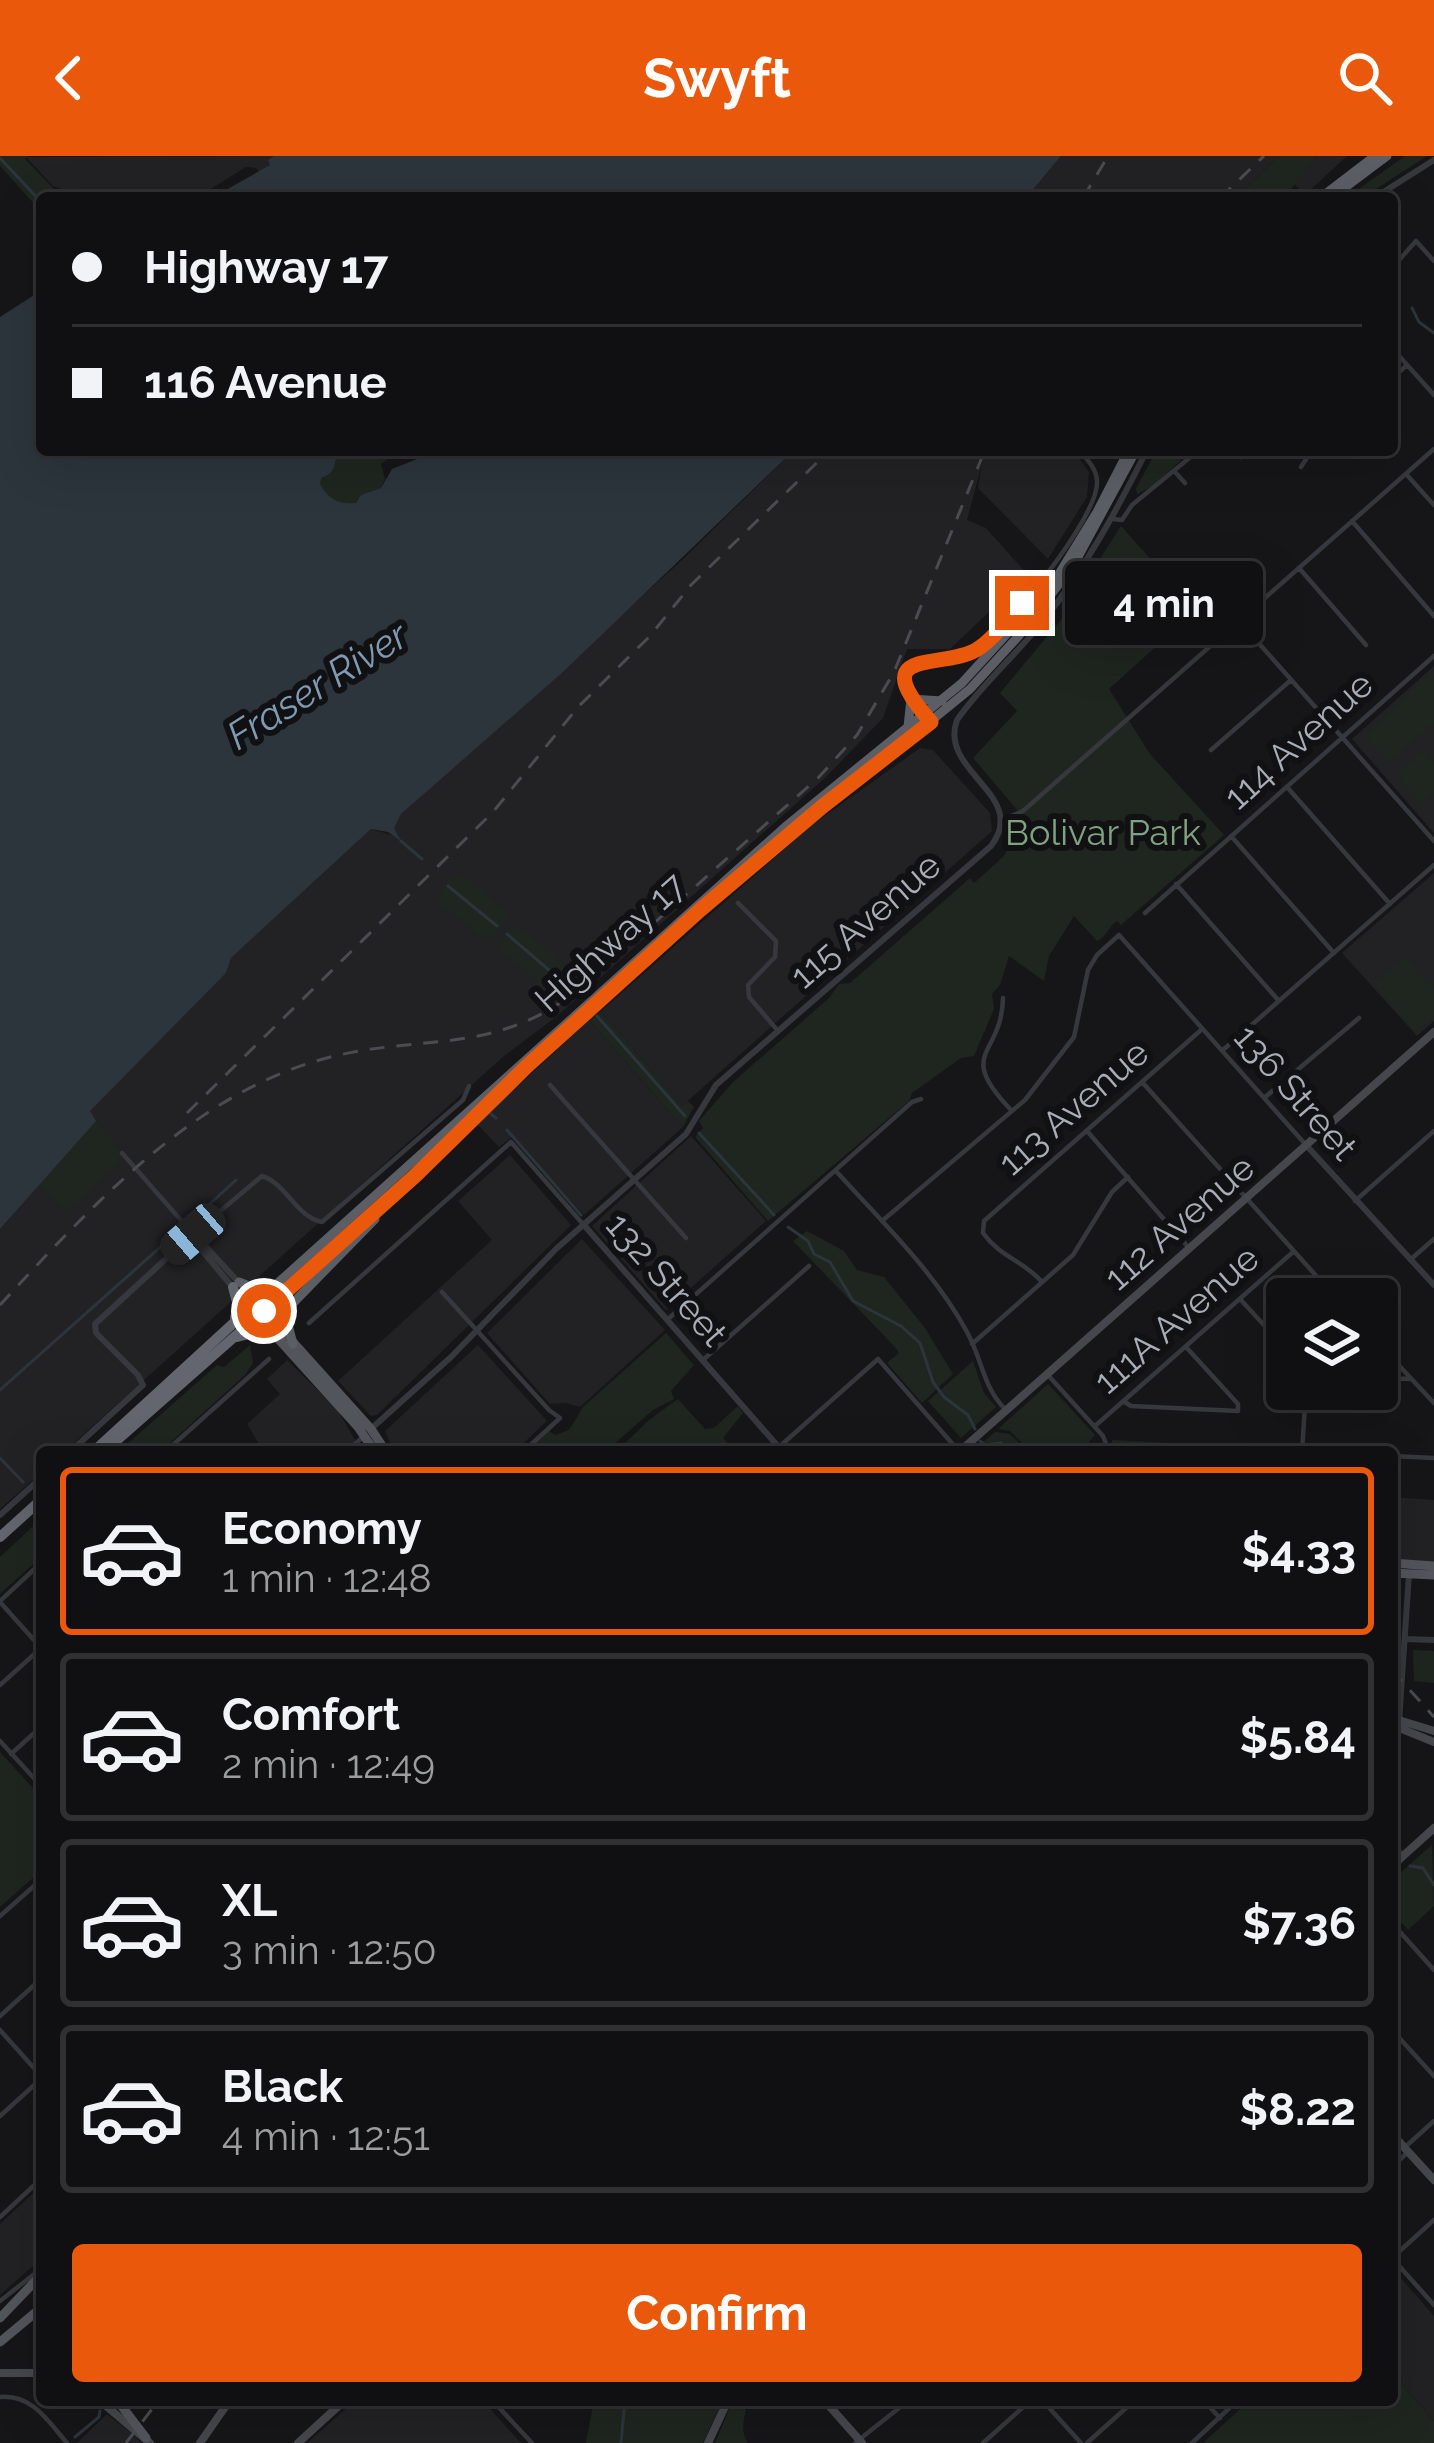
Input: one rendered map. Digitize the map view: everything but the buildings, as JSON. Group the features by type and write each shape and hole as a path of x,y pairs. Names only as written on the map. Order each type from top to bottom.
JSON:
{"highway":[{"path":"1328,192 1375,156"},
{"path":"1339,192 1387,156"},
{"name":"Highway 17","path":"256,1310 279,1282 749,858 908,728 928,719 1054,582 1130,456"},
{"name":"Highway 17","path":"101,1446 416,1175 527,1066 700,910 996,662 1052,596 1097,527 1130,456"},
{"path":"908,728 911,699 942,701"},
{"path":"293,1345 287,1321 293,1303 416,1175"},
{"path":"275,1336 231,1332 238,1306 236,1284 257,1289 279,1282"},
{"path":"154,1409 256,1310"},
{"name":"Highway 17","path":"111,1446 231,1332"},
{"path":"0,1541 36,1508"}],"main road":[{"name":"112 Avenue","path":"966,1446 1434,1032"},
{"path":"256,1310 368,1432 374,1446"},
{"path":"256,1310 293,1345 381,1446"},
{"path":"1398,1563 1434,1566"},
{"path":"1398,1573 1434,1575"},
{"path":"1398,1723 1434,1731"},
{"path":"1398,1724 1434,1742"},
{"path":"1398,1861 1434,1828"},
{"path":"1398,2141 1434,2180"},
{"path":"0,2318 36,2278"},
{"path":"0,2342 36,2312"},
{"path":"0,2373 36,2373"},
{"path":"106,2406 148,2440"},
{"path":"122,2406 148,2440"},
{"path":"200,2443 226,2406"},
{"path":"298,2443 338,2406"},
{"path":"708,2443 725,2406"},
{"path":"829,2406 858,2442"}],"street":[{"path":"1383,192 1434,160"},
{"path":"1398,261 1416,241 1434,261"},
{"path":"1398,355 1434,395"},
{"path":"1398,373 1407,365"},
{"name":"115 Avenue","path":"353,1446 583,1225 686,1134 716,1085 992,846 1002,820 1023,811 1434,449"},
{"path":"928,719 911,699 906,682 910,669 920,662 962,656 980,647 1052,567 1096,492 1095,470 1084,456"},
{"path":"1002,820 994,798 958,756 954,729 1059,601 1113,520 1144,456"},
{"path":"1113,520 1122,520 1132,505 1192,456"},
{"path":"1301,467 1308,456"},
{"path":"1174,472 1185,483"},
{"path":"1406,474 1434,505"},
{"path":"1352,521 1434,616"},
{"path":"1299,568 1366,645"},
{"path":"1239,622 1434,841"},
{"name":"114 Avenue","path":"1145,913 1434,656"},
{"path":"1211,750 1291,680"},
{"path":"1287,787 1390,904"},
{"path":"1231,836 1334,953"},
{"path":"1222,1050 1434,866"},
{"path":"1176,884 1279,1001"},
{"path":"738,902 776,941 775,957 748,985 749,997 778,1030"},
{"name":"136 Street","path":"1012,1111 1074,1037 1085,976 1097,955 1119,935 1434,1285"},
{"path":"882,1221 1012,1111 990,1087 982,1068 1003,998"},
{"path":"1264,1098 1359,1018"},
{"name":"113 Avenue","path":"1042,1282 1032,1270 997,1252 982,1226 1201,1030"},
{"path":"1142,1082 1317,1278"},
{"path":"550,1085 686,1238"},
{"path":"77,1446 143,1385 96,1333 95,1324 193,1234 262,1176 275,1181 316,1222 327,1220 463,1100 469,1086"},
{"path":"667,1320 912,1102 921,1100"},
{"path":"1087,1131 1189,1248"},
{"path":"1355,1201 1434,1131"},
{"name":"132 Street","path":"309,1323 511,1142 778,1446"},
{"path":"122,1153 256,1310"},
{"path":"836,1171 922,1265 972,1344 988,1389 1006,1411"},
{"path":"972,1344 1076,1251 1112,1192 1128,1178"},
{"path":"1410,1260 1434,1239"},
{"name":"111A Avenue","path":"1094,1426 1292,1252"},
{"path":"703,1360 809,1266"},
{"path":"442,1292 560,1418 530,1446"},
{"path":"1240,1299 1266,1327"},
{"path":"1123,1401 1131,1406 1238,1411 1238,1405 1186,1347"},
{"path":"175,1446 268,1359"},
{"path":"784,1446 878,1359 954,1446"},
{"path":"1398,1364 1434,1403"},
{"path":"1048,1374 1108,1446"},
{"path":"1398,1378 1412,1378"},
{"path":"1302,1446 1305,1410"},
{"path":"1398,1456 1434,1458"},
{"path":"0,1515 36,1482"},
{"path":"36,1568 0,1601 36,1641"},
{"path":"1398,1633 1408,1574"},
{"path":"1398,1639 1434,1640"},
{"path":"0,1685 36,1653"},
{"path":"11,1754 36,1731"},
{"path":"0,1741 36,1781"},
{"path":"1398,1850 1404,1856"},
{"path":"0,1916 36,1884"},
{"path":"1398,1931 1434,1970"},
{"path":"0,2016 36,1983"},
{"path":"0,2030 36,2070"},
{"path":"1398,2037 1434,2076"},
{"path":"0,2116 36,2083"},
{"path":"1398,2160 1434,2121"},
{"path":"0,2217 36,2184"},
{"path":"1398,2253 1434,2220"},
{"path":"1398,2265 1434,2305"},
{"path":"0,2301 36,2275"},
{"path":"0,2397 29,2402 67,2443"},
{"path":"498,2406 532,2443"},
{"path":"858,2442 902,2406"},
{"path":"983,2443 1024,2406"},
{"path":"1048,2406 1084,2443 1128,2406"},
{"path":"1209,2406 1220,2417"},
{"path":"1192,2443 1232,2406"}],"shaded area":[{"path":"274,156 268,160 271,165 259,172 246,167 206,192 70,192 53,186 26,157"},
{"path":"1061,156 1279,156 1242,192 1031,192"},
{"path":"1317,156 1347,156 1308,192 1293,183"},
{"path":"788,456 1081,456 1089,472 1087,497 1048,559 978,488 982,464 967,520 986,528 1028,575 950,649 907,649 883,718 826,777 556,1017 504,1056 71,1446 36,1446 36,1477 0,1509 0,1229 95,1121 89,1111 226,973 231,958 371,829 399,837 393,828 401,814 680,562"},
{"path":"1434,666 1434,833 1352,739"},
{"path":"920,748 933,750 990,813 992,831 682,1106 601,1011 812,825"},
{"path":"1434,873 1434,1021 1417,1036 1342,953"},
{"path":"589,1020 683,1127 584,1215 512,1137 499,1147 477,1124"},
{"path":"691,1136 766,1221 666,1310 592,1226"},
{"path":"510,1155 571,1225 371,1416 338,1381 492,1240 458,1201"},
{"path":"582,1239 665,1330 580,1407 550,1404 487,1333"},
{"path":"478,1345 547,1421 520,1446 391,1446 385,1431"},
{"path":"287,1360 337,1409 359,1446 260,1446 247,1424 280,1394 267,1379"},
{"path":"1398,1497 1434,1500 1434,1562 1398,1559"},
{"path":"36,2191 36,2263 0,2295 0,2224"},
{"path":"1398,2275 1434,2316 1434,2421 1398,2380"},
{"path":"349,2406 487,2406 521,2443 307,2443"},
{"path":"107,2414 130,2432 141,2443 77,2443"}],"green space":[{"path":"0,156 28,156 25,159 63,192 36,192 36,206 0,166"},
{"path":"1279,156 1317,156 1289,192 1242,192"},
{"path":"1405,156 1427,156 1371,192 1354,192"},
{"path":"330,456 397,456 381,464 385,479 381,488 362,495 356,503 205,545"},
{"path":"1154,456 1186,456 1153,486 1137,494"},
{"name":"Bolivar Park","path":"1121,526 1186,599 1162,623 1161,642 1109,689 1150,754 1224,835 1097,941 1074,916 1049,956 1044,981 1009,956 974,1056 961,1058 912,1093 910,1100 768,1221 695,1137 703,1128 699,1121 733,1082 839,984 850,983 970,878 974,883 1004,856 1023,817 973,758 1017,711 1000,693 1060,621"},
{"path":"1434,670 1434,722 1389,763 1365,736"},
{"path":"1424,750 1434,763 1434,792 1420,804 1396,774"},
{"path":"463,874 509,915 489,942 436,901 448,880"},
{"path":"510,928 522,929 572,970 571,979 555,995 497,948"},
{"path":"1405,957 1434,989 1434,1016 1415,1032 1374,985"},
{"path":"601,1011 682,1106 688,1101 694,1107 683,1127 589,1020"},
{"path":"96,1121 126,1157 67,1212 38,1184"},
{"path":"807,1231 844,1251 857,1270 884,1277 925,1328 953,1374 922,1403 887,1363 899,1353 894,1346 793,1241"},
{"path":"666,1333 694,1365 671,1391 674,1399 653,1410 612,1446 534,1446 549,1431 555,1435 569,1430 583,1407"},
{"path":"250,1345 253,1363 245,1375 167,1446 125,1446 217,1365 224,1367"},
{"path":"973,1361 984,1393 996,1407 961,1438 928,1401"},
{"path":"1048,1384 1095,1435 1086,1446 1025,1446 1010,1431 998,1429"},
{"path":"678,1399 705,1429 714,1428 738,1406 743,1413 723,1438 730,1446 622,1446"},
{"path":"995,1432 1010,1434 1022,1446 979,1446"},
{"path":"1112,1440 1223,1446 1112,1446"},
{"path":"36,1524 36,1561 0,1594 0,1557"},
{"path":"1413,1650 1434,1651 1434,1683 1414,1681"},
{"path":"0,1752 36,1791 36,1875 0,1907"},
{"path":"1432,1845 1434,1906 1408,1930 1398,1919 1398,1875"},
{"path":"1398,2380 1434,2421 1434,2443 1203,2443 1243,2406 1398,2406"},
{"path":"593,2406 720,2406 703,2443 586,2443"},
{"path":"730,2406 748,2406 743,2427 748,2443 715,2443"}],"water":[{"path":"274,156 1061,156 1031,192 223,192 270,165 268,160"},
{"name":"Fraser River","path":"36,294 36,456 336,456 333,470 320,484 335,500 356,503 361,495 381,488 392,469 425,456 788,456 564,671 401,814 394,828 401,841 371,829 231,958 226,973 90,1111 96,1121 0,1229 0,317"}],"waterway":[{"path":"0,158 36,197"},
{"path":"1412,308 1419,322 1434,333"},
{"path":"401,841 422,859"},
{"path":"448,886 497,926"},
{"path":"507,934 564,983"},
{"path":"597,1016 685,1116"},
{"path":"491,1114 496,1118"},
{"path":"507,1130 581,1215"},
{"path":"699,1133 774,1215"},
{"path":"200,1213 236,1180"},
{"path":"788,1227 808,1241 814,1254 830,1262 853,1301 901,1326 920,1343 933,1382 968,1415 975,1429"},
{"path":"0,1390 175,1234"},
{"path":"980,1441 1005,1446"},
{"path":"0,1458 23,1482"},
{"path":"1410,1866 1423,1868 1434,1885"},
{"path":"621,2443 624,2406"},
{"path":"75,2437 100,2411"}],"railway":[{"path":"1087,192 1108,156"},
{"path":"1226,192 1264,156"},
{"path":"187,1113 493,812 578,707 650,636 691,585 824,456"},
{"path":"0,1305 105,1196 183,1130 225,1102 269,1078 316,1061 454,1040 519,1024 551,1009 584,985 818,778 857,735 894,672 983,456"},
{"path":"1398,1677 1434,1717"},
{"path":"126,2443 154,2406"}],"route":[{"path":"264,1311 416,1175 591,1006 823,806 931,722 907,692 913,666 923,660 968,654 1022,603"}]}
